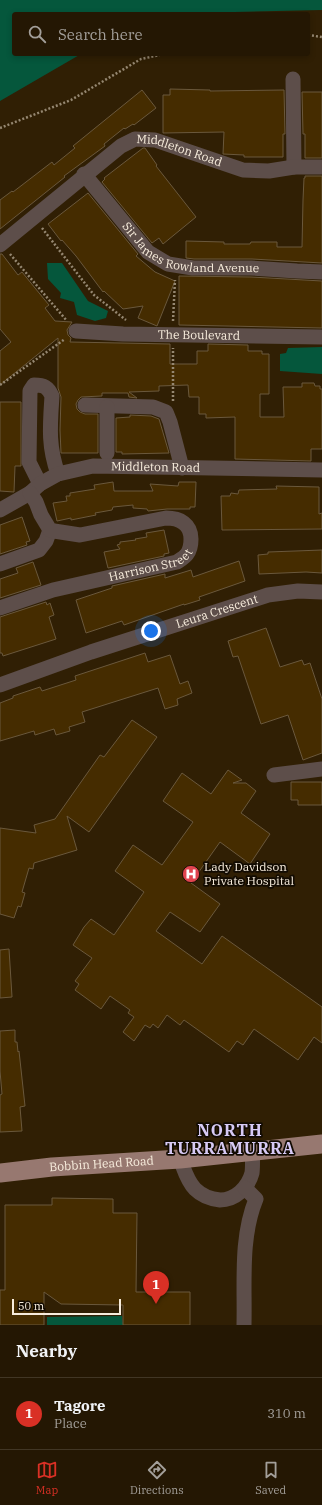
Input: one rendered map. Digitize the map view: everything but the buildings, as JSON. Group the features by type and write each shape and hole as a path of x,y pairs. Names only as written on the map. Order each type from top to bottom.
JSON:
{"main road":[{"name":"Bobbin Head Road","path":"0,1172 52,1167 180,1159 322,1144"}],"street":[{"path":"293,79 294,168"},
{"name":"Middleton Road","path":"1,244 84,174 121,146 135,139 155,140 243,170 269,171 322,167"},
{"name":"Sir James Rowland Avenue","path":"84,174 148,252 168,264 193,268 251,268 322,272"},
{"name":"The Boulevard","path":"76,331 123,334 322,337"},
{"path":"0,564 39,550 46,541 50,530 41,515 36,502 35,489 29,462 30,390 34,385 43,385 49,389 52,396 50,444 52,457 58,474"},
{"path":"85,406 153,407 166,412 182,468"},
{"path":"107,407 107,453"},
{"name":"Middleton Road","path":"0,510 58,474 93,466 322,470"},
{"name":"Harrison Street","path":"0,608 53,590 177,562 187,554 191,546 189,527 182,521 175,518 166,518 80,535 50,530"},
{"name":"Leura Crescent","path":"0,685 91,652 268,595 298,591 322,592"},
{"path":"274,775 322,769"},
{"path":"180,1159 188,1179 195,1188 204,1196 226,1200 236,1196 245,1188 252,1173 253,1151"},
{"path":"244,1325 245,1256 248,1224 256,1198 245,1188"}],"path":[{"path":"310,35 322,37"},
{"path":"0,128 71,100 141,59 155,56"},
{"path":"33,217 94,295 132,323"},
{"path":"0,385 76,331 1,244"}],"green space":[{"path":"0,0 322,0 322,10 236,12 12,12 12,56 78,56 0,101"},
{"path":"47,263 62,263 88,301 108,311 106,318 95,321 77,315 74,302 60,298 61,293 48,279"},
{"path":"322,347 322,374 280,371 280,354 286,353 288,348"},
{"path":"122,1316 123,1325 47,1325 47,1317"}],"place":[{"name":"Lady Davidson Private Hospital","path":"191,874"},
{"name":"Tagore","path":"156,1304"}],"district":[{"name":"NORTH TURRAMURRA","path":"230,1139"}]}
